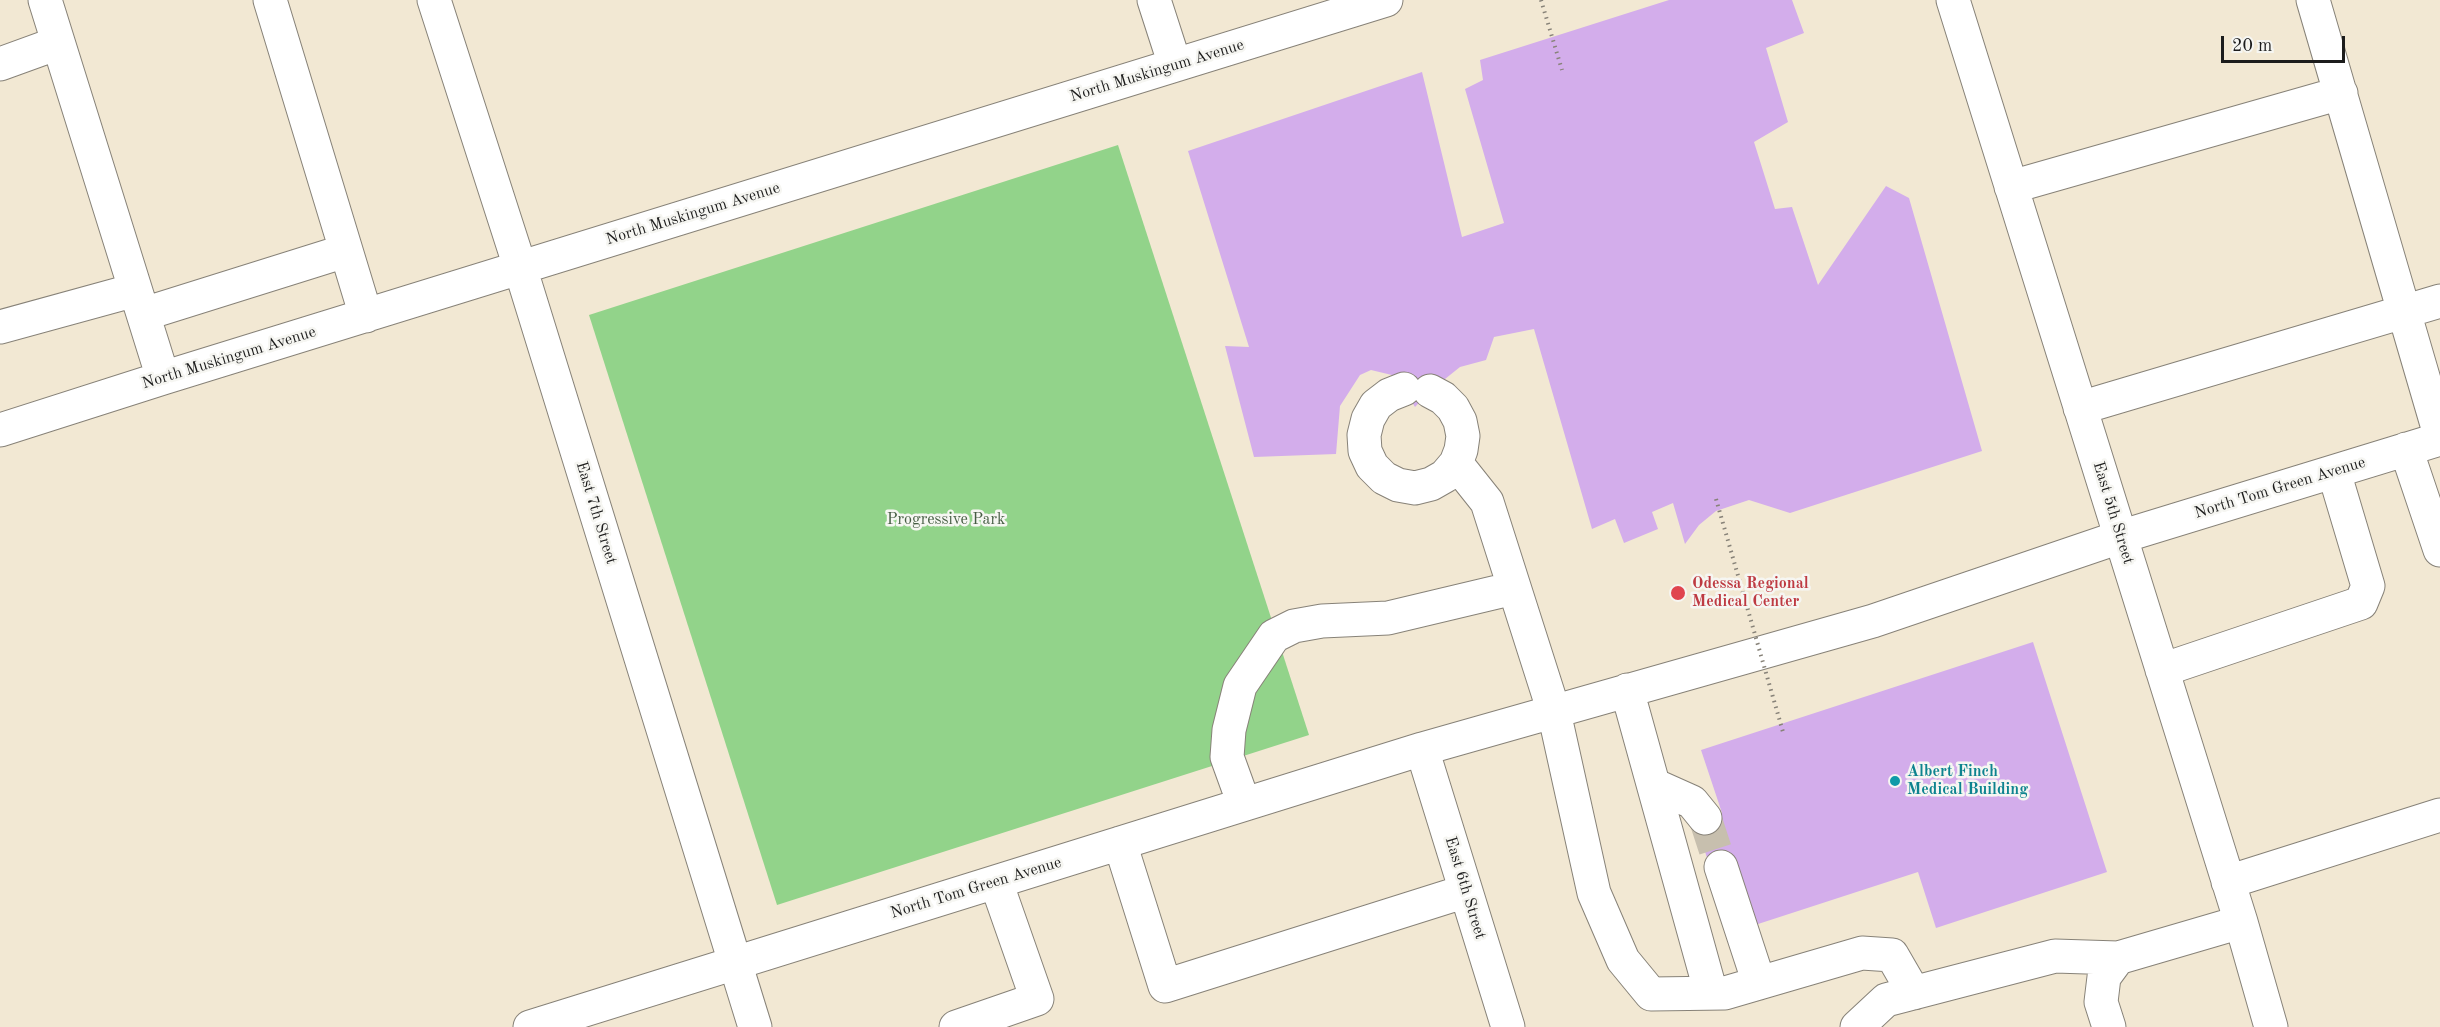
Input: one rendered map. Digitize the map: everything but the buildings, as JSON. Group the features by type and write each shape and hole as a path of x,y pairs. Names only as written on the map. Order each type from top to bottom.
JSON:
{"street":[{"path":"45,0 163,378"},
{"path":"270,0 366,316"},
{"name":"East 7th Street","path":"434,0 520,267 755,1027"},
{"path":"1154,0 1175,65"},
{"name":"North Muskingum Avenue","path":"0,430 1386,0"},
{"name":"East 5th Street","path":"1953,0 2241,922 2271,1027"},
{"path":"2313,0 2440,437"},
{"path":"0,64 58,43"},
{"path":"2011,187 2341,93"},
{"path":"0,327 139,302 345,251"},
{"path":"2080,408 2440,301"},
{"path":"1417,390 1443,398 1453,408 1460,421 1463,435 1456,463 1445,476 1431,484 1415,488 1391,482 1372,466 1365,452 1364,435 1368,418 1376,405 1389,394 1417,390"},
{"name":"North Tom Green Avenue","path":"530,1027 590,1018 735,962 1422,749 1873,621 2120,537 2440,437"},
{"path":"2406,449 2440,550"},
{"path":"1456,463 1487,502 1554,712 1594,893 1623,960 1651,994 1725,993 1862,953 1892,955 1914,993"},
{"path":"2162,670 2361,603 2368,586 2334,472"},
{"path":"1244,804 1227,758 1229,730 1240,686 1274,636 1294,626 1322,621 1388,618 1514,588"},
{"path":"1628,690 1711,993"},
{"name":"East 6th Street","path":"1422,749 1508,1027"},
{"path":"1654,785 1692,802 1706,818"},
{"path":"2228,882 2440,815"},
{"path":"1120,843 1165,986 1466,891"},
{"path":"1721,867 1759,983"},
{"path":"956,1027 1037,999 996,882"},
{"path":"1857,1027 1886,1000 2055,956 2118,958 2241,922"},
{"path":"2109,1027 2101,1002 2104,977 2118,958"}],"path":[{"path":"1541,0 1562,70"},
{"path":"1716,499 1783,732"}],"green space":[{"name":"Progressive Park","path":"1118,145 1309,735 777,905 589,315"}],"tunnel":[{"path":"1705,818 1721,867"}],"place":[{"name":"Odessa Regional Medical Center","path":"1678,593"},
{"name":"Albert Finch Medical Building","path":"1895,781"}]}
